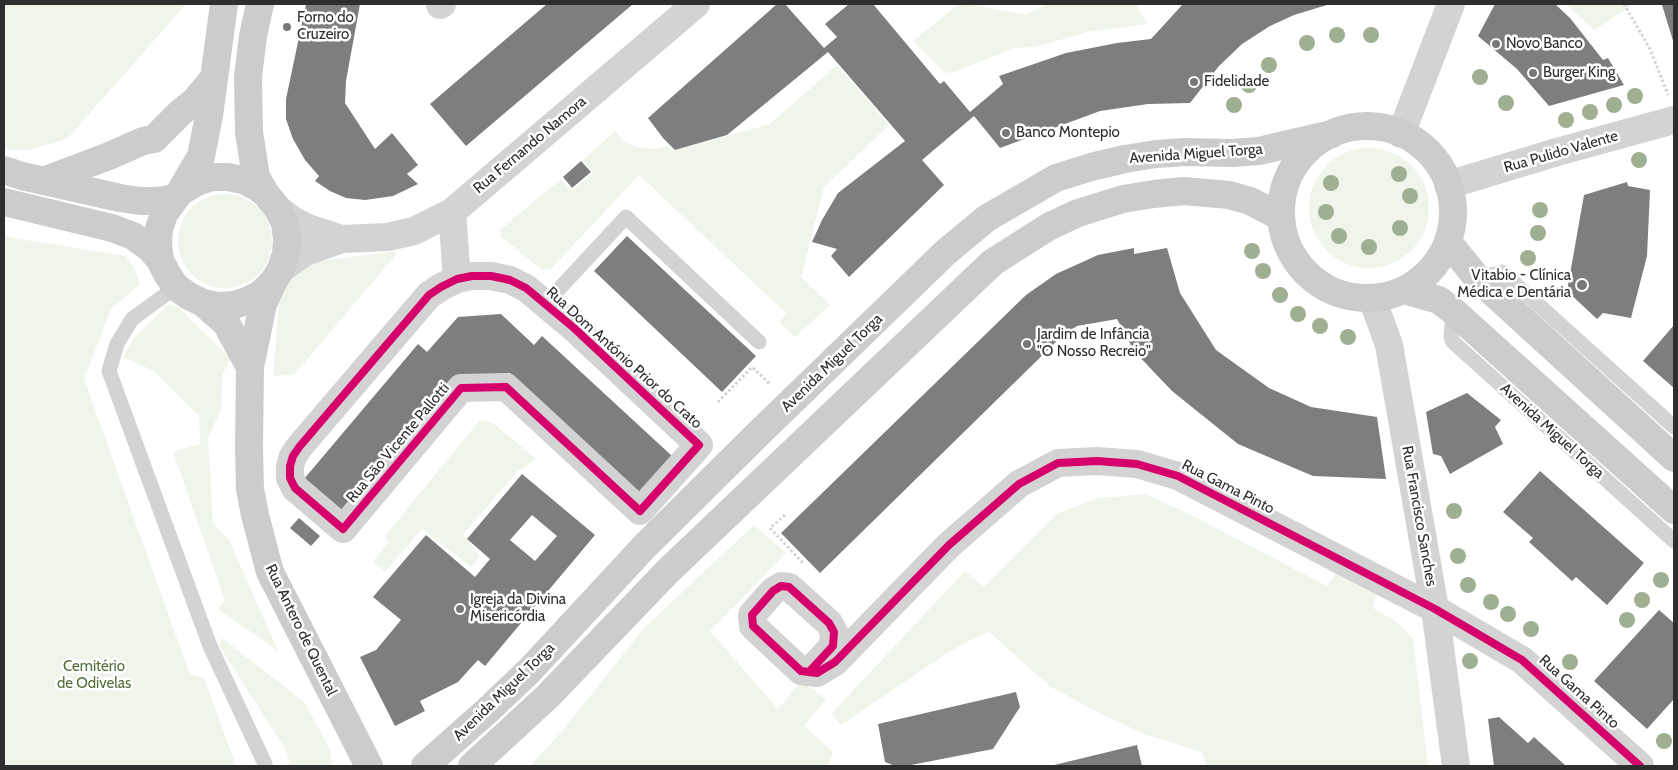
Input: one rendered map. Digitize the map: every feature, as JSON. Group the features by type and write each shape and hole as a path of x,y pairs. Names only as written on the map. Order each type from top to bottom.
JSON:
{"main road":[{"path":"160,260 159,229 164,214 178,195 201,156 209,116 224,4"},
{"path":"4,202 112,228 133,236 150,248 160,260 176,287 203,303 218,306 234,305 262,293 277,275 286,254 287,239 285,223 256,177 248,132 248,77 253,36 260,4"},
{"path":"44,181 154,139 195,101 214,78"},
{"path":"1349,128 1384,128 1401,134 1414,140 1426,150 1436,161 1448,185 1453,205 1452,224 1448,242 1441,257 1418,282 1388,296 1355,298 1323,286 1298,264 1284,233 1282,200 1286,183 1293,168 1317,142 1349,128"},
{"name":"Avenida Miguel Torga","path":"425,766 530,670 644,547 758,434 946,252 987,218 1056,178 1108,163 1148,155 1186,152 1232,153 1259,151 1332,134"},
{"path":"4,170 44,181 140,201 158,201 178,195 197,182 212,178 228,177 243,180 257,187 272,202"},
{"name":"Avenida Miguel Torga","path":"472,766 548,696 668,571 993,262 1050,226 1078,213 1105,203 1154,194 1184,191 1229,195 1250,201 1282,217"},
{"path":"1448,242 1490,275 1674,458"},
{"name":"Rua Antero de Quental","path":"277,275 263,304 250,367 250,489 270,572 368,766"},
{"name":"Avenida Miguel Torga","path":"1404,290 1438,300 1453,311 1674,510"},
{"path":"203,303 226,324 250,367"}],"street":[{"name":"Rua Fernando Namora","path":"342,239 388,237 414,231 452,212 696,4"},
{"path":"1401,134 1451,4"},
{"name":"Rua Pulido Valente","path":"1448,185 1557,152 1672,112"},
{"path":"272,202 292,219 308,228 342,239"},
{"path":"452,212 458,279"},
{"path":"277,275 305,252 342,239"},
{"name":"Rua Dom António Prior do Crato","path":"290,466 293,456 300,446 429,296 441,286 472,276 491,276 510,280 526,288 574,328 699,445"},
{"name":"Rua Francisco Sanches","path":"1372,298 1389,345 1435,609 1456,766"},
{"name":"Rua São Vicente Pallotti","path":"290,466 290,478 295,488 343,529 461,388 506,387 640,511 699,445"},
{"name":"Rua Gama Pinto","path":"810,672 818,673 835,662 949,545 1018,484 1058,463 1097,461 1137,464 1178,476 1435,609 1522,660 1640,766"},
{"path":"781,586 789,587 829,623 834,632 833,646 810,672 801,671 753,626 752,615 773,591 781,586"},
{"name":"Rua Gama Pinto","path":"817,613 837,618 857,618 872,615 888,607"}],"lane":[{"path":"545,304 626,217 760,342"},
{"path":"1490,275 1674,427"},
{"path":"176,287 132,319 117,344 110,372 210,646 265,764"},
{"name":"Avenida Miguel Torga","path":"1453,311 1451,337 1453,342 1674,541"}],"path":[{"path":"1624,4 1650,50 1672,112"},
{"path":"718,402 752,367 771,385"}],"green space":[{"path":"4,4 186,4 68,138 30,150 9,150 4,147"},
{"path":"959,4 969,4 1026,15 1046,4 1139,4 1137,7 1148,24 1088,32 1035,47 1013,48 957,71 945,73 913,41"},
{"path":"1566,4 1634,4 1594,30"},
{"path":"837,65 889,125 824,187 801,277 830,305 795,337 779,322 787,314 639,175 551,269 542,270 500,236 502,228 561,179 572,191 593,173 583,160 615,131 626,143 641,148 654,149 669,146 673,151 770,124"},
{"path":"1369,148 1392,152 1412,165 1425,185 1429,208 1425,231 1412,251 1392,264 1369,268 1346,264 1326,251 1313,231 1309,208 1313,185 1326,165 1346,152"},
{"path":"225,194 243,197 258,208 269,223 272,241 269,259 258,274 243,285 225,288 207,285 192,274 181,259 178,241 181,223 192,208 207,197"},
{"name":"Cemitério de Odivelas","path":"4,235 126,256 135,270 140,284 111,309 84,379 190,675 204,678 236,766 4,766"},
{"path":"399,251 294,375 273,376 279,302 293,274 310,262"},
{"path":"169,304 179,308 231,359 223,373 221,409 208,438 213,523 229,540 278,651 218,609 225,600 173,452 200,444 199,412 197,414 154,371 123,357 134,338"},
{"path":"479,421 493,423 536,459 518,471 463,534 480,556 471,567 422,529 385,572 373,561 389,542 385,536"},
{"path":"1145,494 1187,513 1327,586 1337,572 1377,590 1373,608 1398,623 1413,639 1428,766 1206,766 1202,752 1144,734 1095,711 1051,687 989,632 947,653 841,725 831,714 965,571 984,587 1058,513 1099,498"},
{"path":"754,525 786,553 710,631 778,709 801,681 826,699 804,726 833,752 828,766 530,766 564,729 643,629"},
{"path":"222,638 304,702 330,749 332,766 287,766 290,763 286,750 219,646"}],"building":[{"path":"306,4 360,4 346,81 345,103 375,149 392,133 418,165 407,174 418,184 393,196 365,200 346,198 330,191 315,181 319,176 305,160 293,139 286,119 286,99"},
{"path":"547,4 633,4 466,146 430,104"},
{"path":"777,4 785,4 824,48 837,37 825,24 849,4 873,4 940,84 944,81 970,112 1003,84 999,76 1066,53 1117,43 1151,39 1183,4 1327,5 1294,15 1270,26 1242,44 1219,66 1190,103 1148,104 1100,111 1000,148 974,116 922,160 944,185 849,277 831,256 837,249 812,242 838,193 905,141 828,52 727,135 675,150 648,118"},
{"path":"1495,4 1555,4 1570,18 1603,60 1608,58 1624,85 1549,106 1517,69 1478,36"},
{"path":"1674,4 1674,44 1662,5"},
{"path":"581,161 591,172 572,188 563,177"},
{"path":"1627,182 1628,186 1650,190 1647,256 1631,318 1603,313 1597,319 1567,291 1584,195"},
{"path":"627,236 756,356 722,392 594,271"},
{"path":"1134,248 1134,254 1167,248 1180,293 1216,350 1269,388 1311,407 1377,417 1386,479 1313,476 1238,444 1172,391 1134,351 1117,319 1077,326 1061,337 820,573 781,533 1026,295 1056,274 1098,255"},
{"path":"501,314 534,345 542,336 672,456 638,493 510,373 456,377 342,511 304,479 418,344 427,352 458,317"},
{"path":"1674,325 1674,388 1643,361"},
{"path":"1467,393 1501,420 1495,427 1503,444 1450,474 1441,456 1433,454 1426,412"},
{"path":"1540,471 1644,563 1607,605 1576,577 1572,581 1529,542 1533,538 1503,512"},
{"name":"Igreja da Divina Misericórdia","path":"522,474 595,535 485,666 478,660 458,682 420,701 425,711 395,726 360,657 376,650 401,620 373,597 426,535 475,577 490,559 467,539","holes":["532,515 557,536 535,561 510,540"]},
{"path":"299,518 320,536 311,546 290,528"},
{"path":"1659,610 1674,623 1674,699 1647,729 1594,681"},
{"path":"1016,692 1020,707 993,749 906,766 895,766 885,762 878,724"},
{"path":"1499,717 1528,743 1534,737 1566,766 1494,766 1488,719"},
{"path":"1137,745 1142,766 1050,766"}],"cycle path":[{"path":"472,276 491,276 510,280 526,288 574,328 699,445 640,511 506,387 461,388 343,529 295,488 290,478 290,466 293,456 300,446 429,295 457,279 472,276"},
{"path":"809,672 833,646 834,632 829,623 789,587 781,586 773,591 752,615 753,626 801,671 817,673 835,662 949,545 1019,484 1058,463 1097,461 1137,464 1178,476 1435,609 1522,660 1640,766"}],"place":[{"name":"Forno do Cruzeiro","path":"287,27"},
{"name":"Novo Banco","path":"1496,44"},
{"name":"Burger King","path":"1533,73"},
{"name":"Fidelidade","path":"1194,82"},
{"name":"Banco Montepio","path":"1006,133"},
{"name":"Vitabio - Clínica Médica e Dentária","path":"1582,285"},
{"name":"Jardim de Infância \"O Nosso Recreio\"","path":"1027,344"},
{"name":"Igreja da Divina Misericórdia","path":"460,609"}]}
